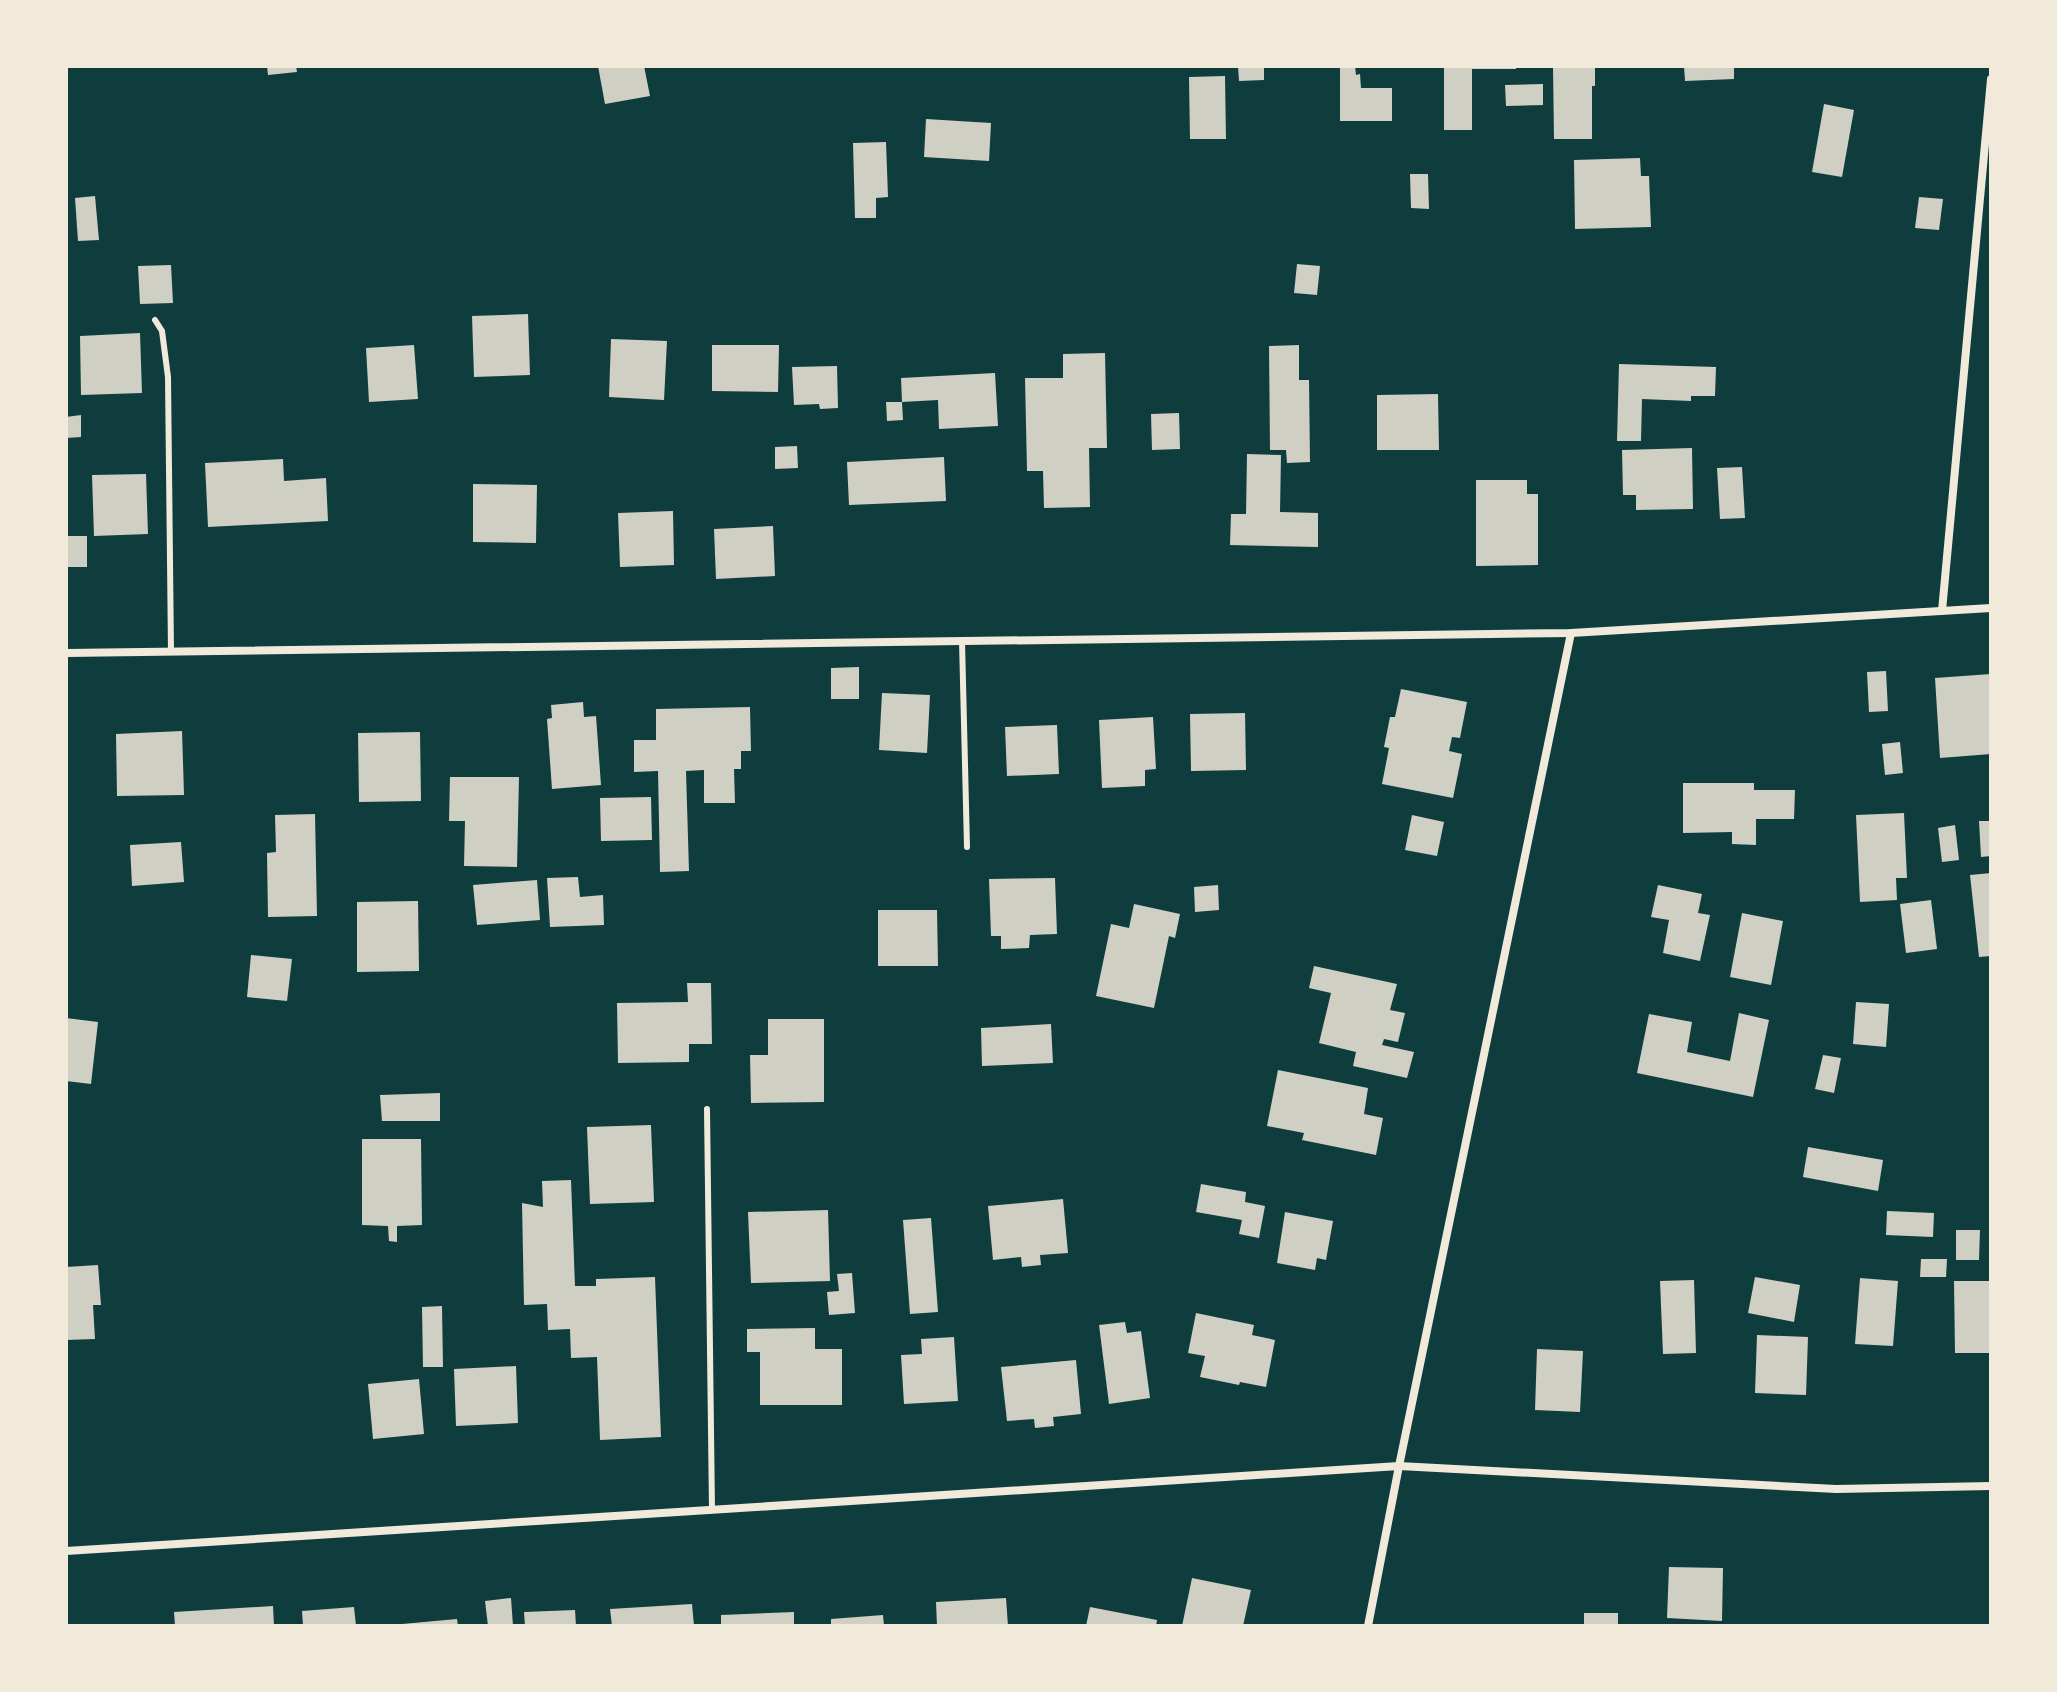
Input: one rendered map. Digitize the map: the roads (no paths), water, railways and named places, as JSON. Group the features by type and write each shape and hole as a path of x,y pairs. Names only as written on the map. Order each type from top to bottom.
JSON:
{"street":[{"path":"1942,611 1991,79"},
{"path":"66,653 1571,633 1991,608"},
{"path":"1368,1626 1571,633"},
{"path":"66,1551 1399,1466 1836,1489 1991,1486"}],"lane":[{"path":"155,320 162,331 168,377 171,652"},
{"path":"962,641 967,847"},
{"path":"707,1109 712,1510"}]}
